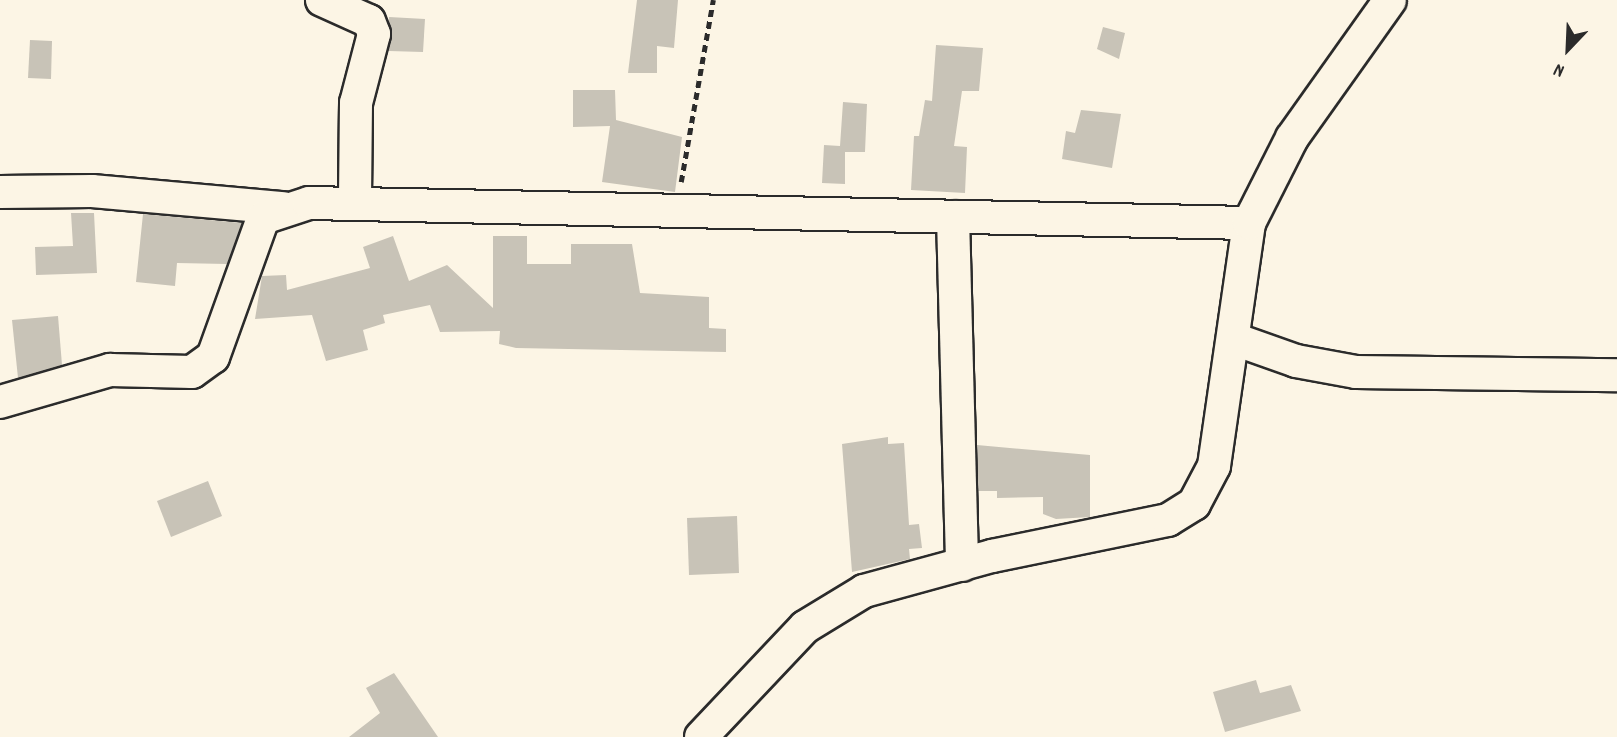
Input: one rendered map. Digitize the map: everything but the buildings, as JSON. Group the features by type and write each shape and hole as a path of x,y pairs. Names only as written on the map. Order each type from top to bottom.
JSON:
{"street":[{"path":"322,0 369,21 374,34 356,103 355,201"},
{"path":"701,737 830,608 864,591 962,565 1181,516 1214,466 1249,223 1292,138 1390,0"},
{"path":"0,192 92,191 283,208 355,201 1249,223"},
{"path":"0,402 110,370 185,375 207,363 252,236 263,218 283,208"},
{"path":"953,217 962,565"},
{"path":"1234,339 1296,361 1356,372 1617,375"}],"path":[{"path":"676,210 713,0"}]}
